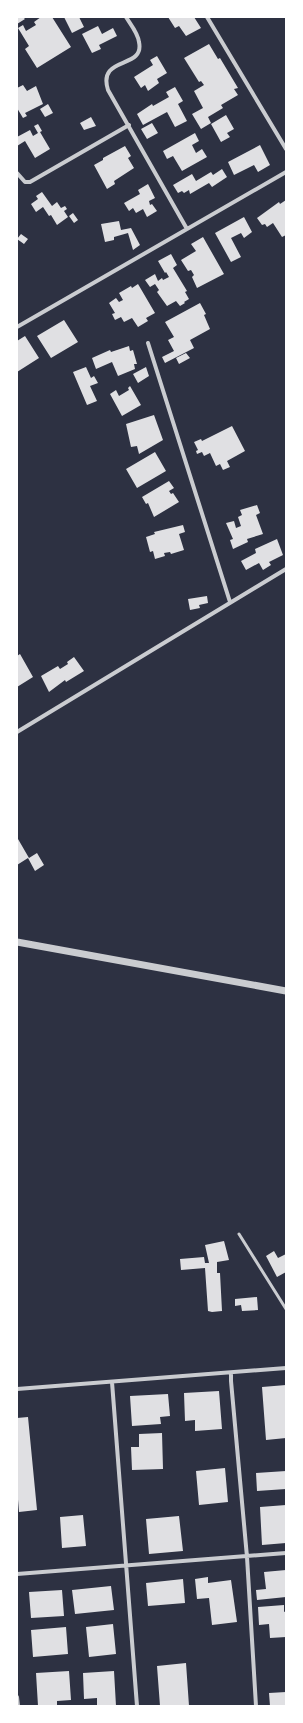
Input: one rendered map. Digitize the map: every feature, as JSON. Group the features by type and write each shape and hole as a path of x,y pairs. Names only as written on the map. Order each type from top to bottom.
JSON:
{"street":[{"path":"126,17 139,40 140,50 135,56 108,71 106,77 108,90 188,229"},
{"path":"207,17 286,149"},
{"path":"17,173 25,182 34,181 129,125"},
{"path":"17,320 19,326 286,172"},
{"path":"148,343 230,602"},
{"path":"17,732 286,569"},
{"path":"17,942 286,990"},
{"path":"17,1389 286,1368"},
{"path":"231,1373 247,1557 256,1706"},
{"path":"112,1382 136,1706"},
{"path":"17,1574 286,1553"},
{"path":"17,1697 18,1706"}],"lane":[{"path":"239,1234 286,1309"}],"building":[{"path":"17,17 23,17 25,19 17,24"},
{"path":"41,17 52,17 71,47 37,68 25,49 29,46 18,28 23,25 26,31 36,25 34,22"},
{"path":"64,17 79,17 84,27 72,33"},
{"path":"168,17 194,17 201,28 186,36 179,26 175,28"},
{"path":"98,26 102,34 113,28 117,36 99,45 101,49 92,53 82,34"},
{"path":"209,44 218,59 220,58 238,88 234,89 238,95 221,105 223,108 208,117 211,123 201,129 192,114 203,108 194,91 204,85 201,81 199,82 184,58"},
{"path":"157,56 167,73 157,79 159,83 148,91 145,85 141,88 134,77 153,65 150,60"},
{"path":"23,85 27,91 36,86 43,104 25,113 27,116 23,118 17,108 17,88"},
{"path":"175,87 183,101 178,104 187,121 175,127 167,112 143,125 137,114 152,104 153,106 169,97 166,92"},
{"path":"48,104 53,113 45,117 40,109"},
{"path":"226,115 234,129 227,133 230,137 221,142 211,124"},
{"path":"91,117 96,126 84,130 80,123"},
{"path":"152,123 158,133 147,139 141,129"},
{"path":"38,124 42,131 40,132 50,149 35,158 25,141 17,146 17,137 30,130 33,136 38,133 34,126"},
{"path":"195,133 199,141 192,145 196,153 202,149 207,157 182,171 173,156 167,159 163,151"},
{"path":"260,145 270,165 258,172 254,165 234,175 228,162"},
{"path":"125,146 131,156 128,158 134,168 114,181 115,184 107,189 94,165 103,160 103,158"},
{"path":"222,169 227,177 212,187 209,183 190,194 189,190 184,193 182,191 178,193 173,185 192,174 196,181 211,172 213,175"},
{"path":"148,184 155,198 149,201 150,205 152,204 157,211 147,217 143,209 136,213 133,208 129,211 124,203 140,194 138,190"},
{"path":"42,192 52,206 57,202 61,208 65,206 67,209 64,211 68,217 57,225 51,215 49,216 43,207 36,212 31,204 38,199 36,196"},
{"path":"286,200 286,235 282,237 273,223 267,227 265,224 262,225 257,218 279,202 280,204"},
{"path":"73,213 78,220 74,223 69,216"},
{"path":"244,217 252,232 244,238 241,233 231,238 241,257 231,262 215,233"},
{"path":"119,221 121,230 131,228 140,245 133,250 128,233 114,237 114,240 105,242 101,224"},
{"path":"21,234 28,239 24,244 17,239"},
{"path":"203,237 224,274 197,288 192,277 194,275 191,270 188,271 181,260 196,251 191,244"},
{"path":"171,254 177,265 173,268 187,291 185,292 189,299 180,306 176,301 167,306 157,292 159,290 155,284 150,287 145,280 155,274 158,281 162,278 163,280 169,277 158,261"},
{"path":"138,284 155,313 146,318 148,321 138,327 132,318 124,322 121,317 115,320 112,314 115,313 109,303 116,298 119,302 123,300 119,293"},
{"path":"200,303 206,314 204,315 210,329 190,340 194,348 165,363 162,357 174,351 168,340 174,337 165,322"},
{"path":"64,320 78,342 51,358 37,336"},
{"path":"25,336 39,358 17,372 17,341"},
{"path":"129,346 130,351 133,350 137,364 134,364 135,369 118,376 112,362 96,369 92,358 110,350 111,352"},
{"path":"186,353 190,358 179,364 176,358"},
{"path":"86,367 91,378 94,376 98,383 90,386 97,401 87,405 73,372"},
{"path":"146,367 149,376 138,383 133,374"},
{"path":"130,386 141,405 122,416 110,394 116,390 119,396 129,390 128,388"},
{"path":"154,415 163,440 139,454 137,446 131,447 126,424"},
{"path":"232,426 245,451 227,461 230,467 223,470 220,464 216,466 210,453 204,456 202,452 197,454 196,451 198,450 194,442 201,439 202,441"},
{"path":"155,452 166,471 137,488 126,469"},
{"path":"169,481 174,488 169,491 171,494 173,493 179,502 154,517 148,503 146,504 142,497"},
{"path":"257,505 260,513 256,515 263,534 247,539 248,542 233,549 230,540 233,539 226,523 234,521 236,528 241,526 238,517 242,515 240,510"},
{"path":"183,525 185,532 179,534 184,550 171,554 170,552 164,553 165,556 155,559 153,551 150,552 146,537 155,534 154,532"},
{"path":"277,539 283,555 269,562 271,565 263,570 259,563 246,570 241,561 256,553 255,549"},
{"path":"207,596 208,603 199,605 200,608 190,610 188,599"},
{"path":"20,654 33,677 17,687 17,656"},
{"path":"74,657 84,671 66,682 65,680 49,692 41,676 58,666 60,669 68,664 67,662"},
{"path":"18,839 29,858 37,853 44,865 35,871 28,858 17,865"},
{"path":"224,1241 229,1260 217,1262 217,1273 220,1273 222,1311 212,1312 208,1311 205,1268 181,1270 180,1259 204,1257 205,1263 209,1263 205,1245"},
{"path":"274,1251 278,1258 286,1254 286,1272 277,1277 266,1256"},
{"path":"257,1297 258,1310 242,1311 241,1305 235,1306 235,1299"},
{"path":"286,1385 286,1438 266,1440 262,1387"},
{"path":"219,1391 222,1429 195,1431 195,1420 185,1421 184,1393"},
{"path":"168,1394 170,1416 160,1417 161,1424 132,1426 130,1396"},
{"path":"28,1417 37,1510 19,1512 17,1487 17,1418"},
{"path":"162,1433 163,1469 132,1470 131,1447 139,1447 139,1434"},
{"path":"225,1468 228,1502 199,1505 196,1471"},
{"path":"286,1471 286,1489 257,1491 256,1473"},
{"path":"286,1505 286,1543 262,1545 260,1507"},
{"path":"83,1515 86,1546 62,1548 60,1517"},
{"path":"179,1516 183,1551 149,1554 146,1519"},
{"path":"286,1570 286,1597 257,1600 256,1590 266,1589 264,1572"},
{"path":"208,1577 208,1583 231,1580 237,1622 212,1625 209,1598 197,1599 195,1579"},
{"path":"183,1579 185,1603 148,1606 146,1583"},
{"path":"111,1586 114,1610 75,1614 72,1590"},
{"path":"62,1590 64,1616 31,1618 29,1592"},
{"path":"284,1605 284,1612 286,1611 286,1637 270,1638 269,1624 259,1625 258,1607"},
{"path":"113,1624 116,1654 89,1657 86,1627"},
{"path":"66,1627 68,1654 33,1657 31,1630"},
{"path":"186,1663 189,1706 160,1706 157,1666"},
{"path":"69,1671 71,1700 57,1701 57,1706 38,1706 36,1673"},
{"path":"114,1671 116,1706 97,1706 97,1698 84,1699 83,1673"},
{"path":"286,1692 286,1706 270,1706 269,1693"}]}
